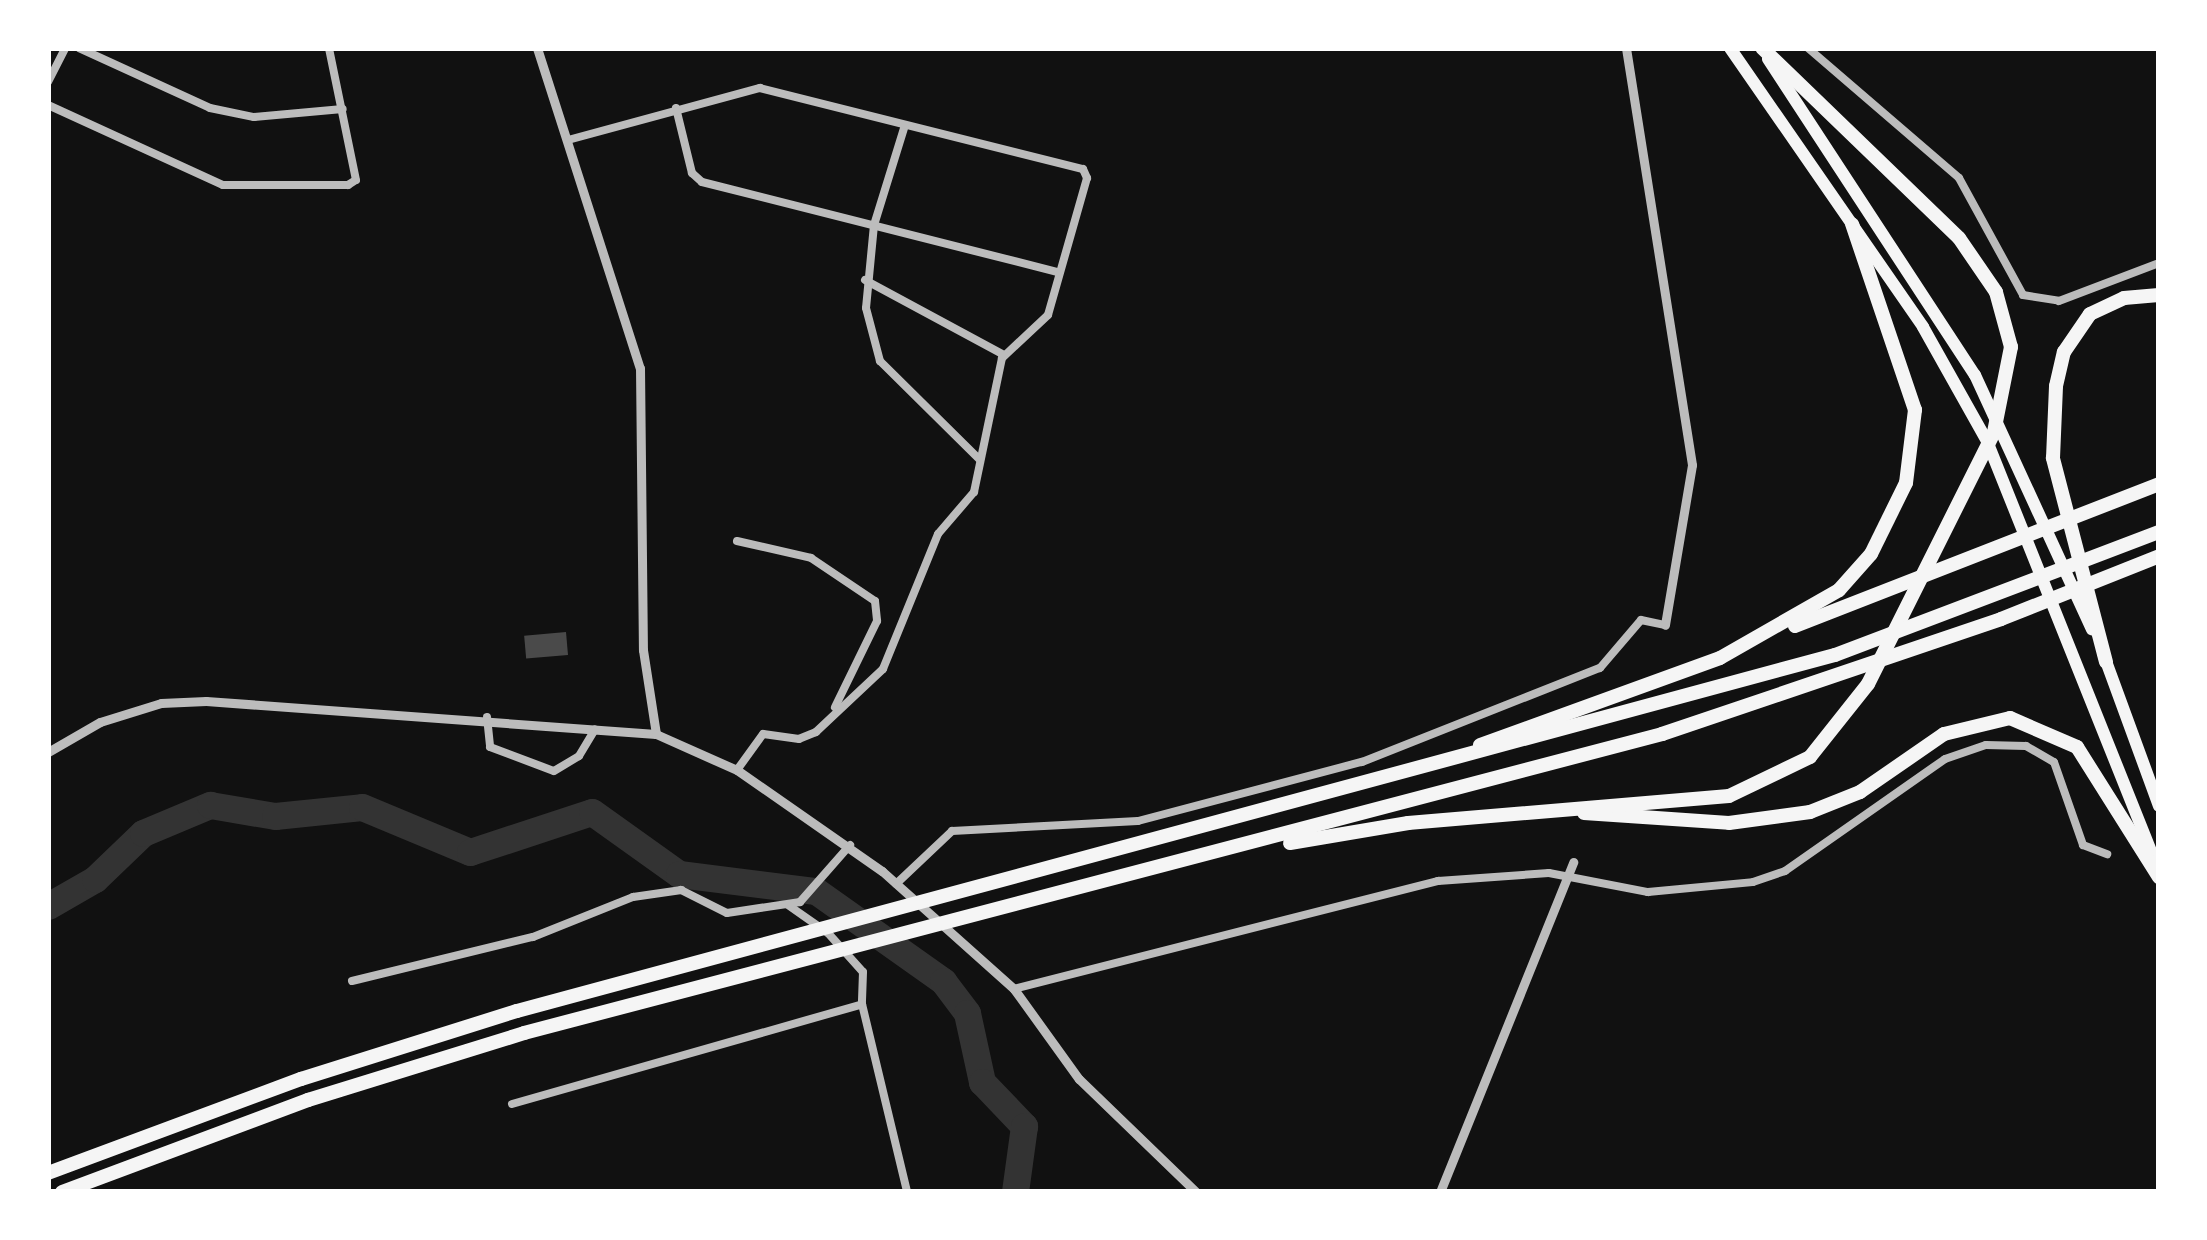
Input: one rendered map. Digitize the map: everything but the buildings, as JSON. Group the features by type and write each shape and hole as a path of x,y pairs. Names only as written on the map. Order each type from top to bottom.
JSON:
{"highway":[{"path":"1730,48 1955,381 2021,511 2159,874"},
{"path":"62,1192 308,1100 785,961 1011,904 1295,842 1511,812 1730,796 1791,771 1846,718 1967,494 2007,393 2011,346 1996,292 1958,238 1761,48"},
{"path":"1761,48 2002,423 2106,662 2159,806"},
{"path":"1720,658 1839,590 1894,521 1906,483 1915,410 1852,224"},
{"path":"2106,662 2053,458 2053,405 2064,352 2090,314 2124,298 2159,295"},
{"path":"1385,781 1720,658 2159,484"},
{"path":"48,1173 301,1079 773,940 1385,781 1835,655 2159,532"},
{"path":"1045,896 1662,734 2001,619 2159,556"},
{"path":"1511,812 1767,821 1860,792 1944,734 2010,718 2077,747 2159,874"}],"street":[{"path":"48,82 65,48"},
{"path":"79,48 209,108 276,117 343,109"},
{"path":"48,105 187,174 224,185 298,186 356,180 329,48"},
{"path":"537,48 640,368 643,650 656,734"},
{"path":"896,884 952,831 1138,821 1362,763 1600,668 1641,620 1665,625 1692,466 1626,48"},
{"path":"1808,48 1959,178 2023,295 2060,301 2159,263"},
{"path":"568,140 760,88 1084,170 1073,239 1038,331 1004,355 974,492 938,534 883,669 799,739 763,734 737,770"},
{"path":"676,108 701,182 1057,272"},
{"path":"905,125 874,225 865,280 880,361 980,460"},
{"path":"865,280 1004,355"},
{"path":"737,541 811,558 875,602 877,621 835,710"},
{"path":"48,752 100,722 161,703 487,717 656,734 737,770 850,845 896,884 1014,989 1079,1079 1196,1192"},
{"path":"487,717 490,747 554,771 579,756 596,728"},
{"path":"1014,989 1438,880 1568,874 1586,885 1648,892 1753,882 1785,871 1945,759 1986,745 2026,746 2054,762 2083,845 2107,854"},
{"path":"352,982 533,937 633,897 682,890 727,913 800,902 850,845"},
{"path":"1440,1192 1573,862"},
{"path":"787,904 858,961 862,1004 908,1192"},
{"path":"512,1104 862,1004"}],"waterway":[{"path":"48,906 95,879 143,833 210,805 275,816 362,807 470,852 592,812 679,874 816,891 943,981 967,1013 982,1082 1024,1126 1015,1192"}]}
